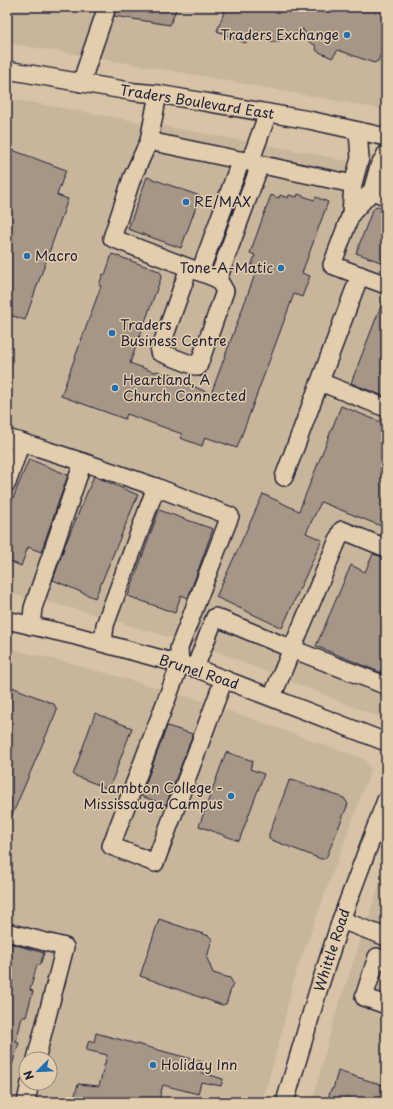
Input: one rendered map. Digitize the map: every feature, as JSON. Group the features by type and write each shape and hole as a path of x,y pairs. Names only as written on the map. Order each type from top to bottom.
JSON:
{"street":[{"path":"81,83 107,7"},
{"name":"Traders Boulevard East","path":"7,70 309,120 386,137"},
{"path":"158,94 149,141 132,178 112,238 194,270 218,279 225,291 198,367 159,352 194,270 251,162"},
{"path":"218,279 251,162 268,113"},
{"path":"358,131 360,158 353,184 351,214 332,265 386,285"},
{"path":"149,141 353,184"},
{"path":"351,214 379,194 379,166 386,154"},
{"path":"284,477 360,275"},
{"path":"320,382 386,408"},
{"path":"7,483 14,440 156,487 230,516 180,648 187,666"},
{"path":"31,626 34,608 83,462"},
{"path":"103,644 105,625 156,487"},
{"path":"272,697 342,530 386,548"},
{"path":"224,679 155,863 111,846 187,666 215,617 382,684"},
{"name":"Brunel Road","path":"7,620 187,666 272,697 386,742"},
{"name":"Whittle Road","path":"285,1102 318,991 342,920 386,800"},
{"path":"342,920 386,937"},
{"path":"7,932 65,947 38,1051"},
{"path":"386,960 377,957 364,998 386,1005"},
{"path":"26,1102 28,1091"}],"shaded area":[{"path":"7,7 386,7 386,110 163,69 7,43"},
{"path":"7,98 310,153 386,170 386,720 218,652 76,609 7,593"},
{"path":"7,648 70,663 196,699 364,759 371,769 294,978 280,1039 262,1102 7,1102"},
{"path":"386,865 386,1102 312,1102 335,1016"}],"building":[{"path":"117,7 177,7 170,25 114,16"},
{"name":"Traders Exchange","path":"226,7 386,7 386,43 378,61 374,63 338,50 332,58 317,51 315,45 309,42 303,29 293,35 283,36 280,41 277,42 254,35 245,43 217,31"},
{"name":"Macro","path":"7,148 66,170 57,195 68,199 25,320 7,314"},
{"path":"147,177 200,196 181,248 128,229"},
{"name":"Traders Business Centre","path":"298,194 314,200 316,197 328,202 302,273 310,276 302,297 294,294 237,448 205,437 202,446 180,438 182,434 127,414 125,419 61,396 101,286 99,285 103,274 105,275 112,254 159,271 162,275 130,363 154,372 157,371 166,375 168,373 178,376 177,378 188,382 188,384 211,394 257,269 251,267 255,255 250,253 271,195 279,198 280,195 288,198 289,195 297,197"},
{"path":"377,206 386,209 386,264 356,253 372,211"},
{"path":"386,295 386,397 351,383"},
{"path":"341,406 386,424 386,528 321,502 306,533 322,540 282,628 216,597 263,494 299,511"},
{"path":"29,459 68,475 41,552 28,547 21,566 7,560 7,513"},
{"path":"94,476 138,495 95,598 53,580 65,545"},
{"path":"159,510 213,529 188,598 181,595 175,613 128,596"},
{"path":"373,554 386,558 386,670 384,674 316,646 351,565 365,572"},
{"path":"7,685 54,704 57,710 7,827"},
{"path":"95,713 132,728 109,789 73,775"},
{"path":"167,726 193,734 166,805 141,796"},
{"path":"226,752 253,761 250,769 264,774 239,841 199,826"},
{"path":"292,780 344,798 348,804 327,856 324,859 269,839 269,834 289,781"},
{"path":"159,919 209,936 212,939 207,958 213,973 230,978 233,983 226,1004 222,1005 140,976"},
{"path":"9,943 44,953 40,965 37,965 30,990 33,991 26,1017 22,1017 16,1042 19,1043 10,1072 7,1072 7,950"},
{"name":"Holiday Inn","path":"96,1033 203,1062 200,1072 223,1079 221,1086 201,1082 198,1094 163,1085 158,1102 73,1102 78,1084 99,1086 107,1055 86,1050 89,1040 94,1042"},
{"path":"338,1071 386,1086 386,1102 327,1102 331,1089 333,1089"}],"place":[{"name":"Traders Exchange","path":"347,35"},
{"name":"RE/MAX","path":"186,202"},
{"name":"Macro","path":"27,256"},
{"name":"Tone-A-Matic","path":"281,268"},
{"name":"Traders Business Centre","path":"112,333"},
{"name":"Heartland, A Church Connected","path":"115,388"},
{"name":"Lambton College - Mississauga Campus","path":"231,796"},
{"name":"Holiday Inn","path":"153,1065"}]}
